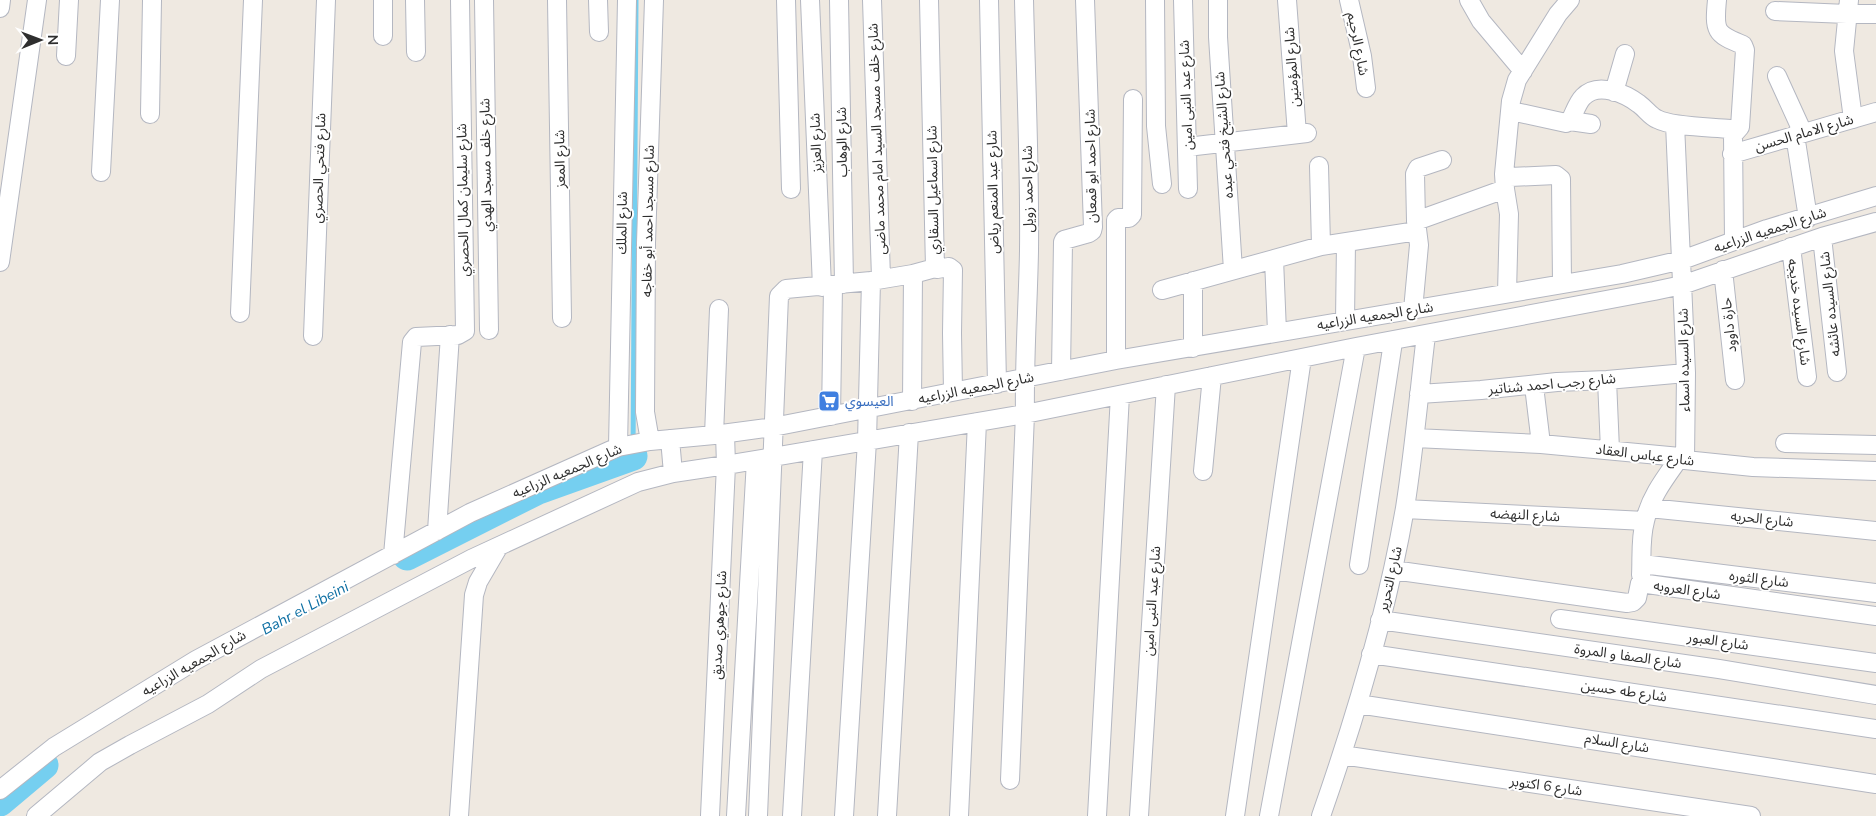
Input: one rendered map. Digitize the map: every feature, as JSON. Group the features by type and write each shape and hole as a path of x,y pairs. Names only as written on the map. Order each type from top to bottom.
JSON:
{"street":[{"path":"0,8 1,0"},
{"path":"0,262 37,0"},
{"path":"66,56 69,0"},
{"path":"101,172 110,0"},
{"path":"150,114 152,0"},
{"path":"240,313 253,0"},
{"name":"شارع فتحي الحصري","path":"313,336 326,0"},
{"path":"383,0 383,36"},
{"path":"415,0 416,52"},
{"name":"شارع سليمان كمال الحصري","path":"450,335 458,335 465,331 460,0"},
{"name":"شارع خلف مسجد الهدي","path":"484,0 489,330"},
{"name":"شارع المعز","path":"557,0 562,318"},
{"path":"598,0 599,32"},
{"name":"شارع الملك","path":"618,447 627,0"},
{"name":"شارع مسجد احمد أبو خفاجه","path":"650,441 645,412 646,243 654,0"},
{"path":"786,0 791,189"},
{"name":"شارع العزيز","path":"810,0 833,286 831,416"},
{"name":"شارع الوهاب","path":"833,286 840,0"},
{"name":"شارع خلف مسجد السيد امام محمد ماضى","path":"844,816 876,280 872,0"},
{"name":"شارع اسماعيل السقاري","path":"929,0 935,268 948,267 953,270 953,392"},
{"name":"شارع عبد المنعم رياض","path":"989,0 996,384"},
{"name":"شارع احمد زويل","path":"1010,780 1028,299 1029,186 1024,0"},
{"name":"شارع احمد ابو قمعان","path":"1061,371 1063,242 1064,240 1089,233 1093,227 1085,0"},
{"path":"1154,0 1156,126 1162,184"},
{"name":"شارع عبد النبى امين","path":"1183,0 1188,189"},
{"name":"شارع الشيخ فتحي عبده","path":"1218,0 1218,37 1233,270"},
{"name":"شارع المؤمنين","path":"1225,142 1302,133 1288,0"},
{"name":"شارع الرحيم","path":"1349,0 1362,56 1366,88"},
{"path":"1470,0 1481,21 1523,71"},
{"path":"1507,293 1509,214 1504,181 1513,90 1558,14 1570,0"},
{"path":"1717,0 1716,22 1718,30 1724,37 1743,45 1745,50 1740,127 1733,135 1734,241"},
{"path":"1848,7 1844,51 1852,119"},
{"path":"1775,11 1848,7 1876,14"},
{"path":"1570,121 1582,97 1598,91 1614,92 1625,54"},
{"path":"1777,76 1799,134 1808,218"},
{"name":"شارع الامام الحسن","path":"1614,92 1633,100 1658,120 1675,124 1730,129 1733,135"},
{"path":"1116,360 1116,220 1118,218 1130,218 1132,215 1133,99"},
{"path":"1511,111 1564,124 1570,121 1591,124"},
{"name":"شارع الامام الحسن","path":"1732,154 1876,112"},
{"name":"شارع السيده اسماء","path":"1675,124 1686,373 1682,459"},
{"path":"1187,147 1225,142"},
{"path":"1413,310 1419,244 1416,226 1415,174 1418,168 1442,160"},
{"path":"1319,166 1321,246"},
{"path":"1162,290 1321,246 1416,226 1510,177 1556,176 1561,179 1562,284"},
{"name":"شارع الجمعيه الزراعيه","path":"0,790 54,747 196,660 470,513 618,447 650,441 720,435 773,427 868,410 1116,360 1622,274 1682,260 1767,229 1876,196"},
{"name":"شارع الجمعيه الزراعيه","path":"36,816 86,773 115,753 208,704 261,669 471,558 638,482 674,473 1025,414 1302,358 1682,285 1791,247 1876,222"},
{"name":"شارع السيده عائشه","path":"1822,237 1837,372"},
{"path":"1345,321 1346,242"},
{"name":"شارع السيده خديجه","path":"1791,247 1807,377"},
{"path":"1274,259 1277,332"},
{"path":"736,816 764,459 773,427 779,296 786,289 833,286 876,280 935,268"},
{"name":"حارة داوود","path":"1723,270 1735,380"},
{"path":"912,401 913,274"},
{"path":"1193,281 1193,348"},
{"name":"شارع جوهري صديق","path":"710,816 726,465 720,435 720,309"},
{"path":"392,554 412,342 414,338 450,335 437,531"},
{"name":"شارع التحرير","path":"1321,816 1358,704 1393,570 1405,509 1415,438 1426,335"},
{"path":"1359,565 1393,342"},
{"path":"1269,816 1356,348"},
{"path":"1235,816 1302,358"},
{"name":"شارع رجب احمد شناتير","path":"1419,394 1686,373"},
{"path":"1203,471 1212,376"},
{"path":"1607,380 1610,450"},
{"name":"شارع عبد النبى امين","path":"1139,816 1166,385"},
{"path":"1534,386 1540,444"},
{"path":"1097,816 1120,395"},
{"path":"959,816 977,422"},
{"path":"887,816 909,433"},
{"name":"شارع عباس العقاد","path":"1415,438 1540,444 1610,450 1735,466 1876,471"},
{"path":"670,439 674,473"},
{"path":"1785,443 1876,445"},
{"path":"792,816 814,450"},
{"path":"758,816 764,459"},
{"path":"1640,584 1642,534 1647,514 1654,495 1682,459"},
{"name":"شارع النهضه","path":"1405,509 1647,514"},
{"name":"شارع الحريه","path":"1647,514 1876,531"},
{"path":"459,816 474,595 478,582 499,546"},
{"name":"شارع الثوره","path":"1642,564 1876,593"},
{"name":"شارع العروبه","path":"1393,570 1627,603 1635,601 1640,584 1876,616"},
{"name":"شارع العبور","path":"1560,619 1876,663"},
{"name":"شارع الصفا و المروة","path":"1380,620 1718,669 1876,695"},
{"name":"شارع طه حسين","path":"1371,654 1876,730"},
{"name":"شارع السلام","path":"1358,704 1876,784"},
{"name":"شارع 6 اكتوبر","path":"1342,755 1751,816"}],"waterway":[{"path":"633,456 636,0"},
{"name":"Bahr el Libeini","path":"407,556 538,490 633,456"},
{"name":"Bahr el Libeini","path":"0,802 44,765"}],"place":[{"name":"العيسوي","path":"829,401"}]}
